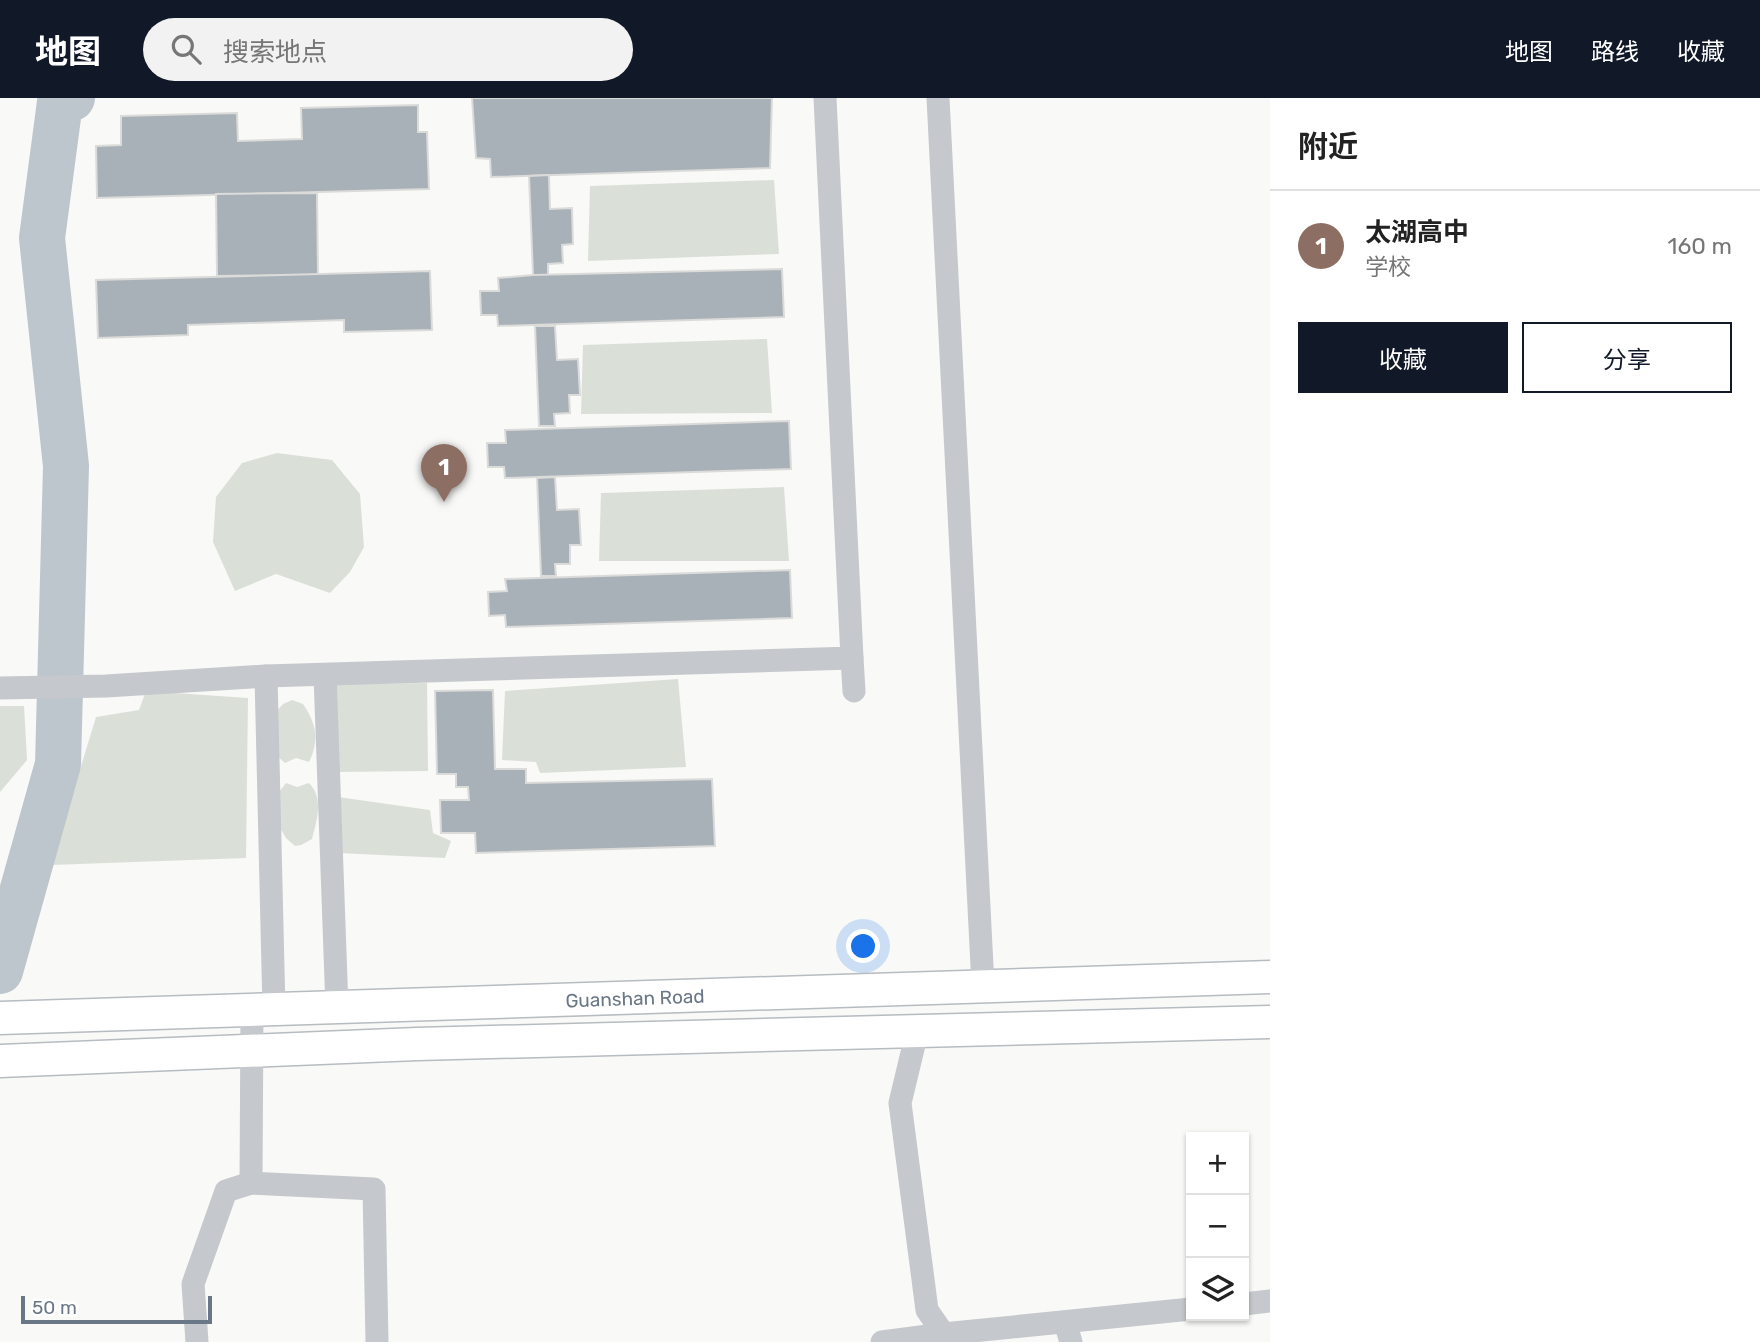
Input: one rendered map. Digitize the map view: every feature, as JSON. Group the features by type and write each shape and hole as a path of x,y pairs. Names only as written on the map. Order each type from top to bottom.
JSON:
{"main road":[{"name":"Guanshan Road","path":"0,1018 1270,977"},
{"name":"Guanshan Road","path":"0,1061 417,1044 1270,1022"}],"street":[{"path":"825,98 854,691"},
{"path":"938,98 984,986"},
{"path":"0,688 106,686 267,676 852,658"},
{"path":"325,675 337,1008"},
{"path":"251,1184 252,1051 263,1011 267,676"},
{"path":"917,1032 900,1103 927,1310 946,1338"},
{"path":"197,1342 193,1284 226,1191 251,1184 374,1189 377,1342"},
{"path":"1249,1303 1270,1301"},
{"path":"882,1342 1068,1332 1186,1310"}],"shaded area":[{"path":"774,180 779,254 588,261 590,186"},
{"path":"767,339 772,413 581,414 583,345"},
{"path":"277,453 332,460 360,494 364,547 350,572 330,593 276,574 235,591 213,542 216,497 242,463"},
{"path":"784,487 789,561 599,561 601,493"},
{"path":"678,679 686,767 540,773 536,762 502,760 505,691"},
{"path":"427,683 428,771 336,772 334,684"},
{"path":"146,691 248,698 246,858 51,865 96,717 139,710"},
{"path":"292,700 303,704 314,725 315,746 309,762 296,758 285,763 276,755 276,712 283,704"},
{"path":"0,706 24,706 27,760 0,792"},
{"path":"286,783 297,787 309,783 318,802 312,839 301,845 295,846 279,826 279,792"},
{"path":"338,797 430,810 433,833 451,841 445,858 338,853"}],"building":[{"path":"472,98 772,98 770,168 491,177 490,159 476,158"},
{"path":"418,105 418,132 427,132 429,189 97,198 96,146 121,145 121,116 237,113 238,141 302,139 301,108"},
{"path":"549,175 550,209 572,208 573,244 562,245 563,263 548,264 548,275 533,275 529,176"},
{"path":"317,193 318,275 217,276 216,194"},
{"path":"782,269 784,317 498,326 497,315 481,315 480,291 499,291 498,278"},
{"path":"430,271 432,330 344,332 344,320 188,325 188,335 98,338 96,280"},
{"path":"535,326 555,326 557,360 578,359 580,395 569,395 570,413 554,414 555,426 539,426"},
{"path":"789,421 791,469 505,478 504,467 488,467 487,443 506,443 505,430"},
{"path":"555,477 557,510 579,509 581,545 570,545 570,564 555,564 556,576 541,576 537,478"},
{"path":"790,570 792,618 506,627 505,615 489,616 488,592 507,591 505,579"},
{"path":"493,690 495,769 526,769 526,783 712,779 715,846 476,853 475,833 441,833 440,800 469,800 468,787 456,787 456,774 437,774 435,691"}],"waterway":[{"path":"0,971 58,764 66,466 42,238 60,102 72,98"}],"place":[{"name":"太湖高中","path":"444,502"}]}
